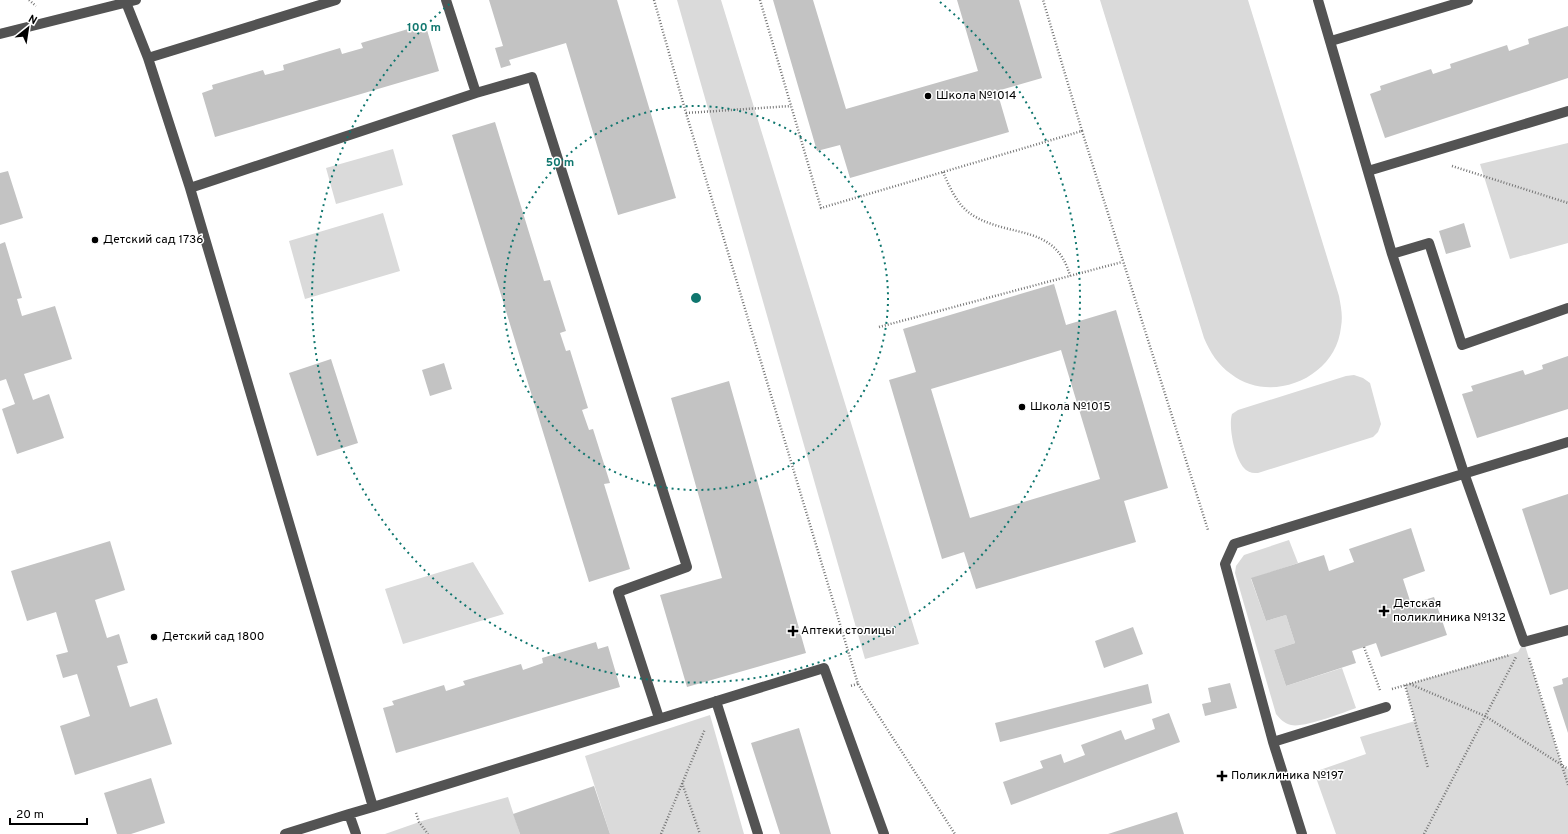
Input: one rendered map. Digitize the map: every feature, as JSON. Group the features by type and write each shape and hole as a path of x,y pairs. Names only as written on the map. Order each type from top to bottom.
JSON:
{"lane":[{"path":"0,34 136,0"},
{"path":"148,58 336,0"},
{"path":"446,0 476,93"},
{"path":"1318,0 1392,254 1464,473 1524,642 1568,630"},
{"path":"1331,42 1468,0"},
{"path":"125,2 148,58 190,188 373,807"},
{"path":"190,188 476,93 532,77 687,567 618,592 659,718"},
{"path":"1368,170 1568,111"},
{"path":"1392,254 1429,243 1462,345 1568,308"},
{"path":"1302,834 1273,742 1225,564 1234,544 1568,442"},
{"path":"285,834 824,668 884,834"},
{"path":"716,701 758,834"},
{"path":"1273,742 1386,707"},
{"path":"350,814 356,834"}],"path":[{"path":"654,0 686,113 858,684 954,834"},
{"path":"760,0 821,208 1082,131"},
{"path":"1043,0 1122,262 1208,530"},
{"path":"686,113 791,106"},
{"path":"1449,165 1568,203"},
{"path":"943,172 950,188 960,203 974,216 993,224 1044,240 1058,250 1067,263 1070,276"},
{"path":"879,327 1122,262"},
{"path":"1524,642 1568,784"},
{"path":"1364,647 1386,707"},
{"path":"1424,834 1518,652 1405,685 1428,768"},
{"path":"833,693 858,684"},
{"path":"1410,684 1485,716 1568,769"},
{"path":"661,834 705,728"},
{"path":"1562,766 1568,764"},
{"path":"682,783 700,834"},
{"path":"410,795 419,822 428,834"}],"shaded area":[{"path":"677,0 721,0 919,644 865,659"},
{"path":"1100,0 1248,0 1339,296 1342,315 1342,323 1336,345 1327,360 1315,372 1299,381 1282,386 1264,387 1247,383 1226,370 1218,362 1209,348 1204,338"},
{"path":"1568,143 1568,243 1510,259 1480,164"},
{"path":"393,149 403,185 336,204 326,168"},
{"path":"383,213 400,271 305,299 289,241"},
{"path":"1354,375 1363,378 1370,383 1381,424 1378,432 1373,437 1258,473 1249,472 1242,466 1233,444 1231,427 1232,414 1238,410 1346,376"},
{"path":"1289,540 1298,563 1251,579 1266,621 1286,615 1295,643 1274,650 1286,686 1342,668 1356,708 1323,720 1297,725 1286,723 1276,714 1235,573 1236,566 1244,555"},
{"path":"473,562 504,614 403,644 385,589"},
{"path":"1524,642 1562,766 1568,769 1568,834 1336,834 1314,772 1366,754 1360,737 1415,721 1405,685 1518,652"},
{"path":"710,715 744,834 610,834 585,756"},
{"path":"508,797 520,834 385,834 425,820"}],"building":[{"path":"489,0 617,0 676,198 618,215 566,43 509,60 511,65 501,68 495,48 503,46"},
{"path":"773,0 813,0 846,109 978,71 957,0 1019,0 1042,78 997,91 1009,132 850,178 840,145 817,151"},
{"path":"1568,26 1568,78 1385,138 1370,94 1381,90 1380,86 1431,69 1433,74 1451,68 1450,64 1507,45 1509,51 1529,44 1528,39"},
{"path":"415,27 417,33 427,30 439,71 215,137 202,93 213,89 212,85 263,70 265,75 284,70 283,65 340,48 342,54 363,48 361,43"},
{"path":"495,122 544,281 550,280 566,331 560,333 566,351 570,350 588,408 582,410 589,430 593,429 610,483 604,484 630,569 589,582 452,135"},
{"path":"8,171 23,218 0,225 0,173"},
{"path":"1464,223 1471,247 1446,254 1439,231"},
{"path":"5,242 22,298 17,299 22,316 55,306 72,359 24,374 33,400 49,394 64,438 17,454 2,409 15,404 6,379 0,381 0,244"},
{"path":"1054,284 1066,325 1116,310 1168,488 1124,501 1136,542 976,589 964,552 942,559 889,380 916,372 903,329","holes":["1061,350 1100,479 970,518 931,389"]},
{"path":"1568,356 1568,409 1477,438 1462,394 1473,391 1471,386 1523,370 1525,375 1543,369 1542,365"},
{"path":"331,359 358,443 317,456 289,373"},
{"path":"444,363 452,389 430,396 422,370"},
{"path":"729,381 806,653 687,687 660,595 722,578 671,398"},
{"path":"1568,494 1568,589 1550,595 1522,509"},
{"path":"1411,528 1425,571 1403,579 1411,604 1434,597 1447,635 1381,657 1376,643 1352,651 1356,663 1286,686 1274,650 1295,643 1286,615 1266,621 1251,578 1324,555 1329,571 1354,562 1349,549"},
{"path":"110,541 125,590 95,600 107,638 119,634 128,663 117,666 130,707 157,698 172,744 75,775 60,726 90,716 77,674 63,678 56,655 68,652 56,612 27,621 11,571"},
{"path":"1133,627 1143,654 1104,668 1095,641"},
{"path":"596,642 598,649 608,646 620,687 396,753 383,708 394,705 392,701 444,685 446,691 465,685 463,681 521,664 523,670 543,663 542,658"},
{"path":"1568,677 1568,733 1553,687 1563,684 1562,679"},
{"path":"1230,683 1237,708 1205,716 1202,704 1211,702 1208,688"},
{"path":"1148,684 1152,703 1000,742 995,723"},
{"path":"1169,713 1180,742 1011,805 1003,782 1043,768 1040,761 1061,754 1064,763 1085,755 1081,745 1121,730 1125,740 1155,729 1152,719"},
{"path":"799,728 831,834 780,834 751,743"},
{"path":"151,778 165,823 131,834 117,834 104,793"},
{"path":"594,786 610,834 520,834 513,814"},
{"path":"1177,812 1184,834 1108,834"}],"place":[{"name":"Школа №1014","path":"928,96"},
{"name":"Детский сад 1736","path":"95,240"},
{"name":"Школа №1015","path":"1022,407"},
{"name":"Детская поликлиника №132","path":"1384,611"},
{"name":"Аптеки столицы","path":"793,631"},
{"name":"Детский сад 1800","path":"154,637"},
{"name":"Поликлиника №197","path":"1222,776"}]}
